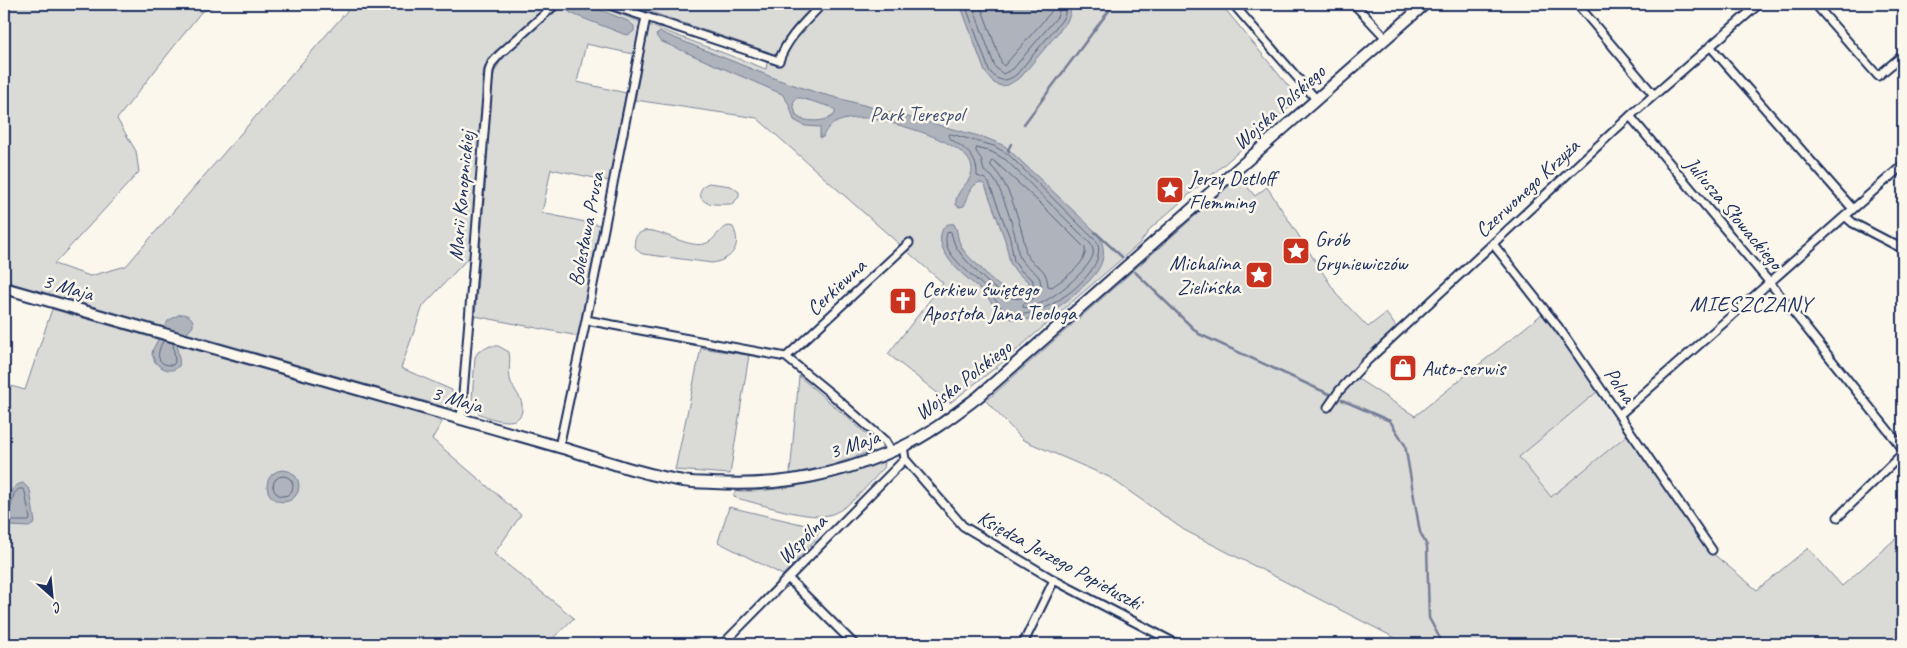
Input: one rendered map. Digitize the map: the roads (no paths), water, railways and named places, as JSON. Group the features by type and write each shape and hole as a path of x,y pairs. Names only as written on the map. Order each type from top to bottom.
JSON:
{"street":[{"name":"Marii Konopnickiej","path":"461,419 488,70 500,54 556,4"},
{"path":"607,4 779,61 783,49 789,40 822,4"},
{"path":"1233,4 1316,99"},
{"path":"1354,4 1386,38"},
{"name":"Wojska Polskiego","path":"903,446 943,422 978,397 1425,4"},
{"path":"1577,4 1654,95"},
{"name":"Czerwonego Krzyża","path":"1328,408 1339,391 1367,361 1630,116 1759,4"},
{"path":"1815,4 1878,76 1903,55"},
{"name":"Bolesława Prusa","path":"559,447 646,17"},
{"path":"1710,46 1853,209"},
{"name":"Juliusza Słowackiego","path":"1630,116 1770,283 1903,451"},
{"path":"1620,414 1903,165"},
{"path":"1845,216 1852,223 1903,249"},
{"name":"Cerkiewna","path":"786,357 909,242"},
{"name":"Polna","path":"1493,244 1559,328 1712,550"},
{"name":"3 Maja","path":"4,288 644,473 685,481 732,484 773,483 841,469 903,446"},
{"path":"586,320 786,357 885,441 891,451"},
{"path":"903,446 905,459"},
{"path":"1838,517 1903,451"},
{"name":"Wspólna","path":"723,644 905,459"},
{"name":"Księdza Jerzego Popiełuszki","path":"905,459 963,526 1054,580 1177,644"},
{"path":"788,578 854,644"},
{"path":"1023,644 1054,580"}],"water":[{"path":"569,4 585,4 628,21 634,26 634,31 626,35 575,15 569,12"},
{"path":"960,4 1069,4 1070,11 1066,23 1021,77 1008,85 1001,86 994,83 985,72"},
{"path":"660,32 779,80 815,92 986,138 1005,146 1097,233 1103,246 1103,258 1098,270 1074,295 1047,313 1027,320 1017,320 1004,316 997,311 985,294 953,265 942,245 941,236 943,229 946,225 954,224 963,249 996,283 1002,288 1016,293 1022,292 1029,287 1029,282 1017,273 1010,263 1005,240 985,185 980,182 976,184 971,189 964,206 959,207 956,205 958,195 969,180 972,171 969,161 960,151 946,142 910,128 867,118 847,119 835,123 820,138 820,127 805,126 794,120 789,104 782,94 660,41 656,35","holes":["796,98 831,107 835,110 835,114 828,119 819,121 801,119 796,115 793,103"]},
{"path":"183,314 191,317 193,326 179,342 179,366 173,370 167,370 155,362 152,354 153,349 168,321"},
{"path":"283,470 294,475 299,486 294,497 283,502 272,497 267,486 272,475"},
{"path":"23,483 30,490 35,523 29,527 10,526 5,519 8,497 14,488"}],"waterway":[{"path":"1024,124 1114,4"},
{"path":"1009,151 1011,144"},
{"path":"1095,232 1122,257"},
{"path":"1135,272 1199,334 1329,394"},
{"path":"1342,400 1390,421 1405,445 1420,532 1427,546 1429,618 1443,644"}],"place":[{"name":"Jerzy Detloff Flemming","path":"1170,190"},
{"name":"Grób Gryniewiczów","path":"1296,251"},
{"name":"Michalina Zielińska","path":"1259,275"},
{"name":"Cerkiew świętego Apostoła Jana Teologa","path":"903,301"},
{"name":"Auto-serwis","path":"1403,368"}],"district":[{"name":"MIESZCZANY","path":"1751,303"}],"park label":[{"name":"Park Terespol","path":"917,114"}]}
